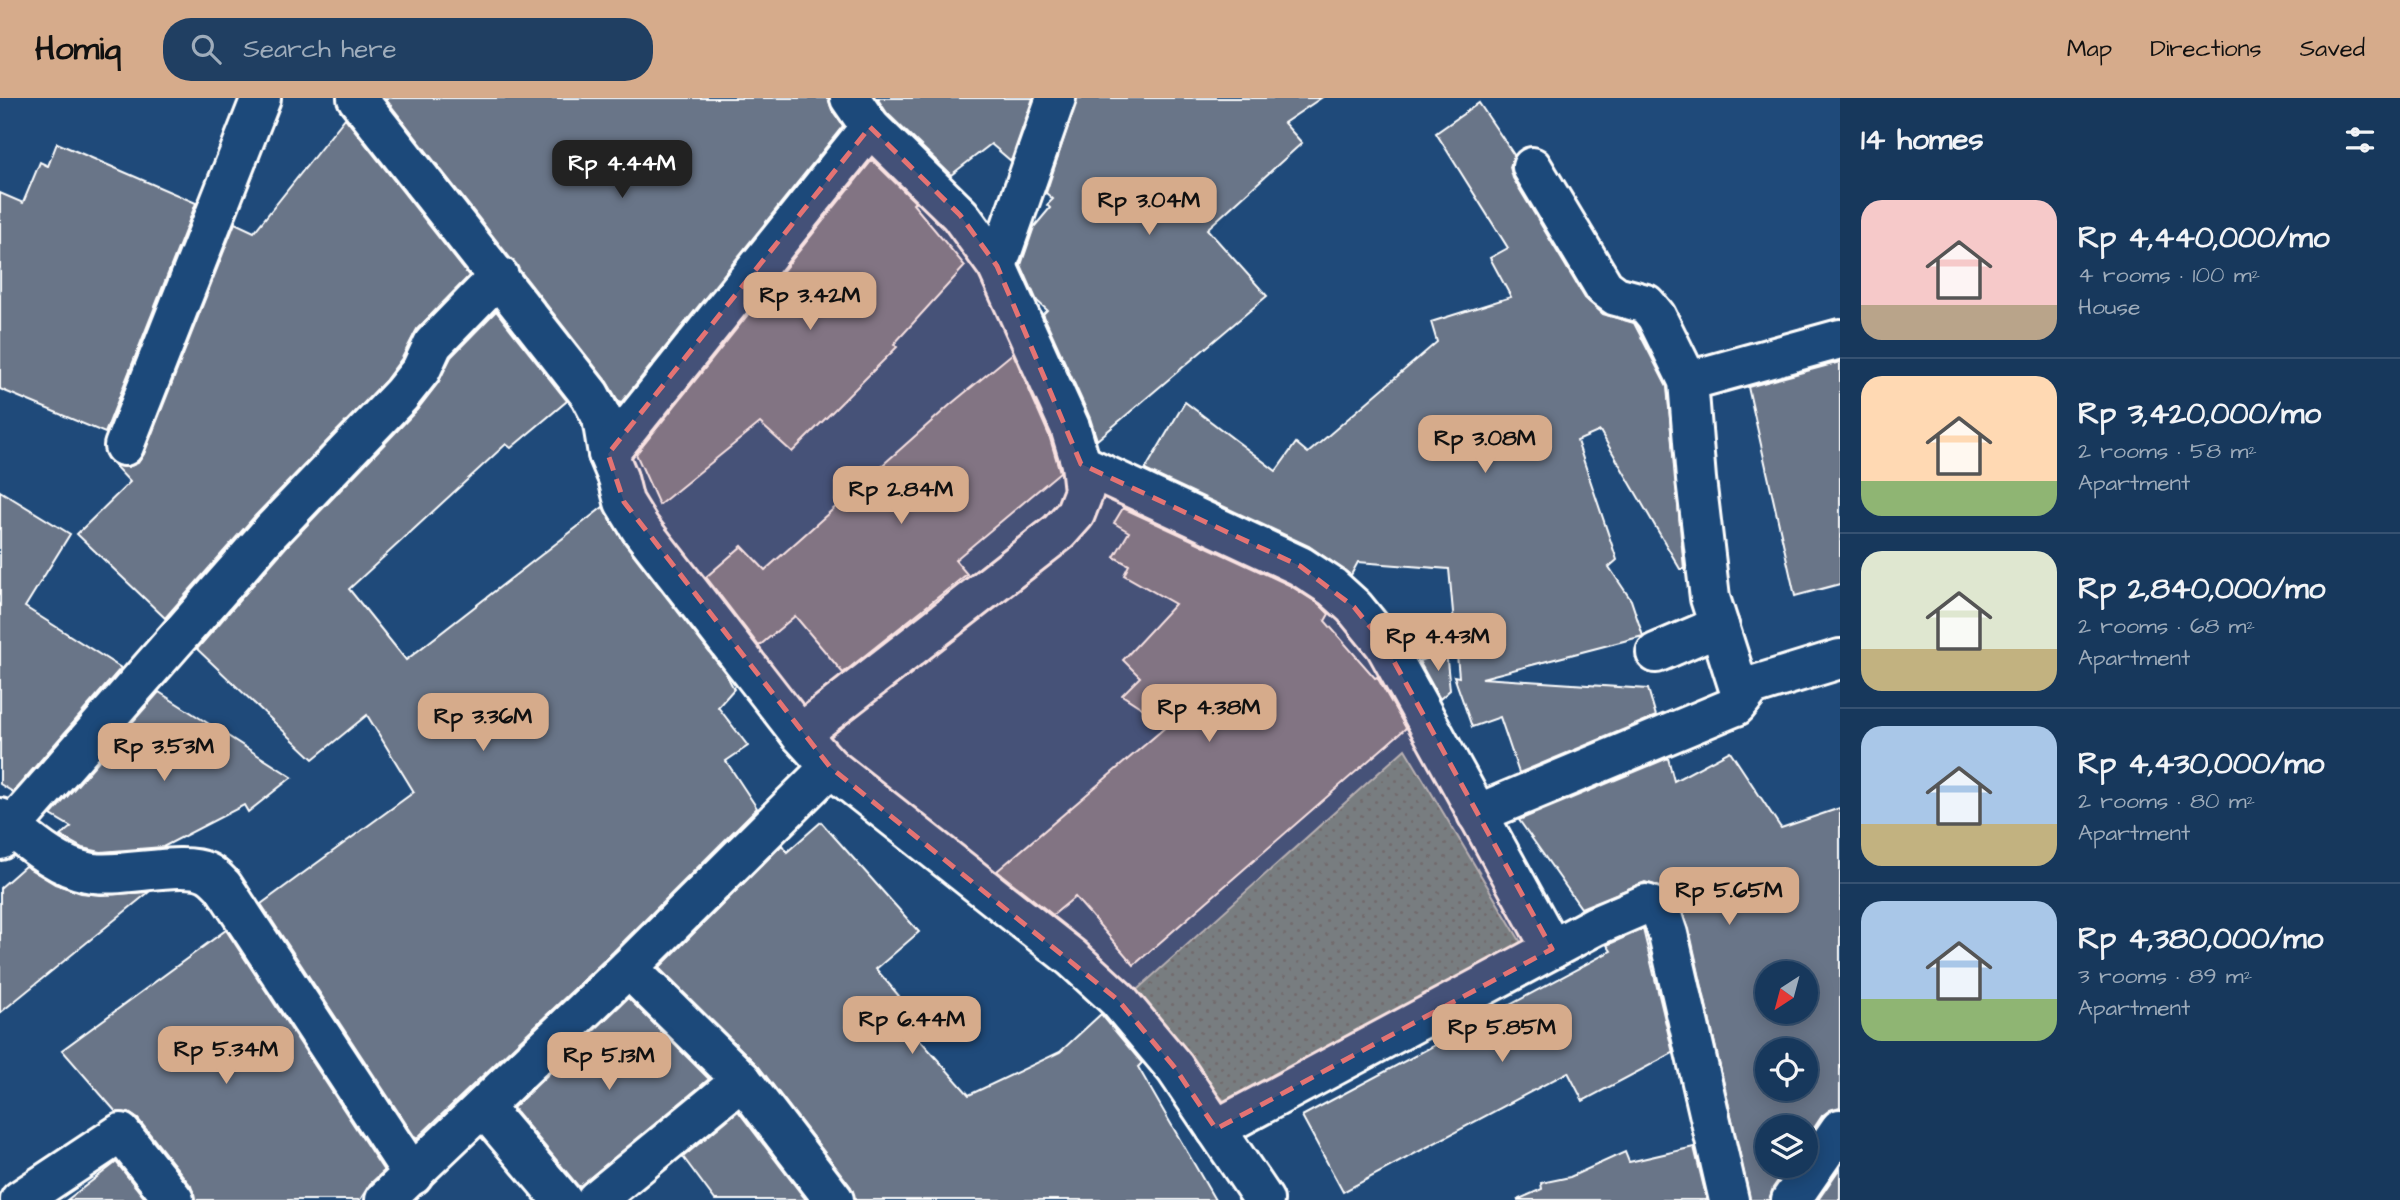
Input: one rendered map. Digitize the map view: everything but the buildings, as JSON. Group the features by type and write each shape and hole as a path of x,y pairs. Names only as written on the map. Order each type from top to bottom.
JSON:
{"street":[{"path":"124,446 261,98"},
{"path":"357,98 590,395 602,418 608,454 624,502 640,528 800,734 830,767 1072,958 1118,1000 1175,1068 1264,1200"},
{"path":"997,266 1056,98"},
{"path":"608,454 860,113 960,215 997,266 1070,427 1081,464 1084,491 1075,514 1059,532 800,734"},
{"path":"1532,167 1604,287 1616,296 1646,304 1656,316 1688,382 1710,598 1742,698"},
{"path":"413,1175 223,886 213,876 193,868 88,873 68,867 4,828 295,505 401,395 421,370 433,344 499,276"},
{"path":"1688,382 1840,339"},
{"path":"1081,464 1300,566 1332,587 1354,607 1385,646 1552,949"},
{"path":"1656,653 1719,626"},
{"path":"1477,814 1731,708 1752,686 1840,659"},
{"path":"385,1200 628,968 830,767"},
{"path":"1216,1129 1595,926 1646,904 1660,910 1668,934 1729,1200"},
{"path":"628,968 742,1080 834,1200"},
{"path":"596,1200 742,1080"},
{"path":"483,1107 562,1200"},
{"path":"1791,1200 1840,1129"},
{"path":"20,1200 121,1133 174,1200"},
{"path":"0,1195 5,1200"}],"highlighted area":[{"path":"870,127 960,215 997,266 1081,464 1300,566 1354,607 1385,645 1552,949 1216,1129 1175,1068 1118,1000 830,767 624,502 608,454"}],"green space":[{"path":"1405,749 1540,974 1252,1132 1130,996"}]}
